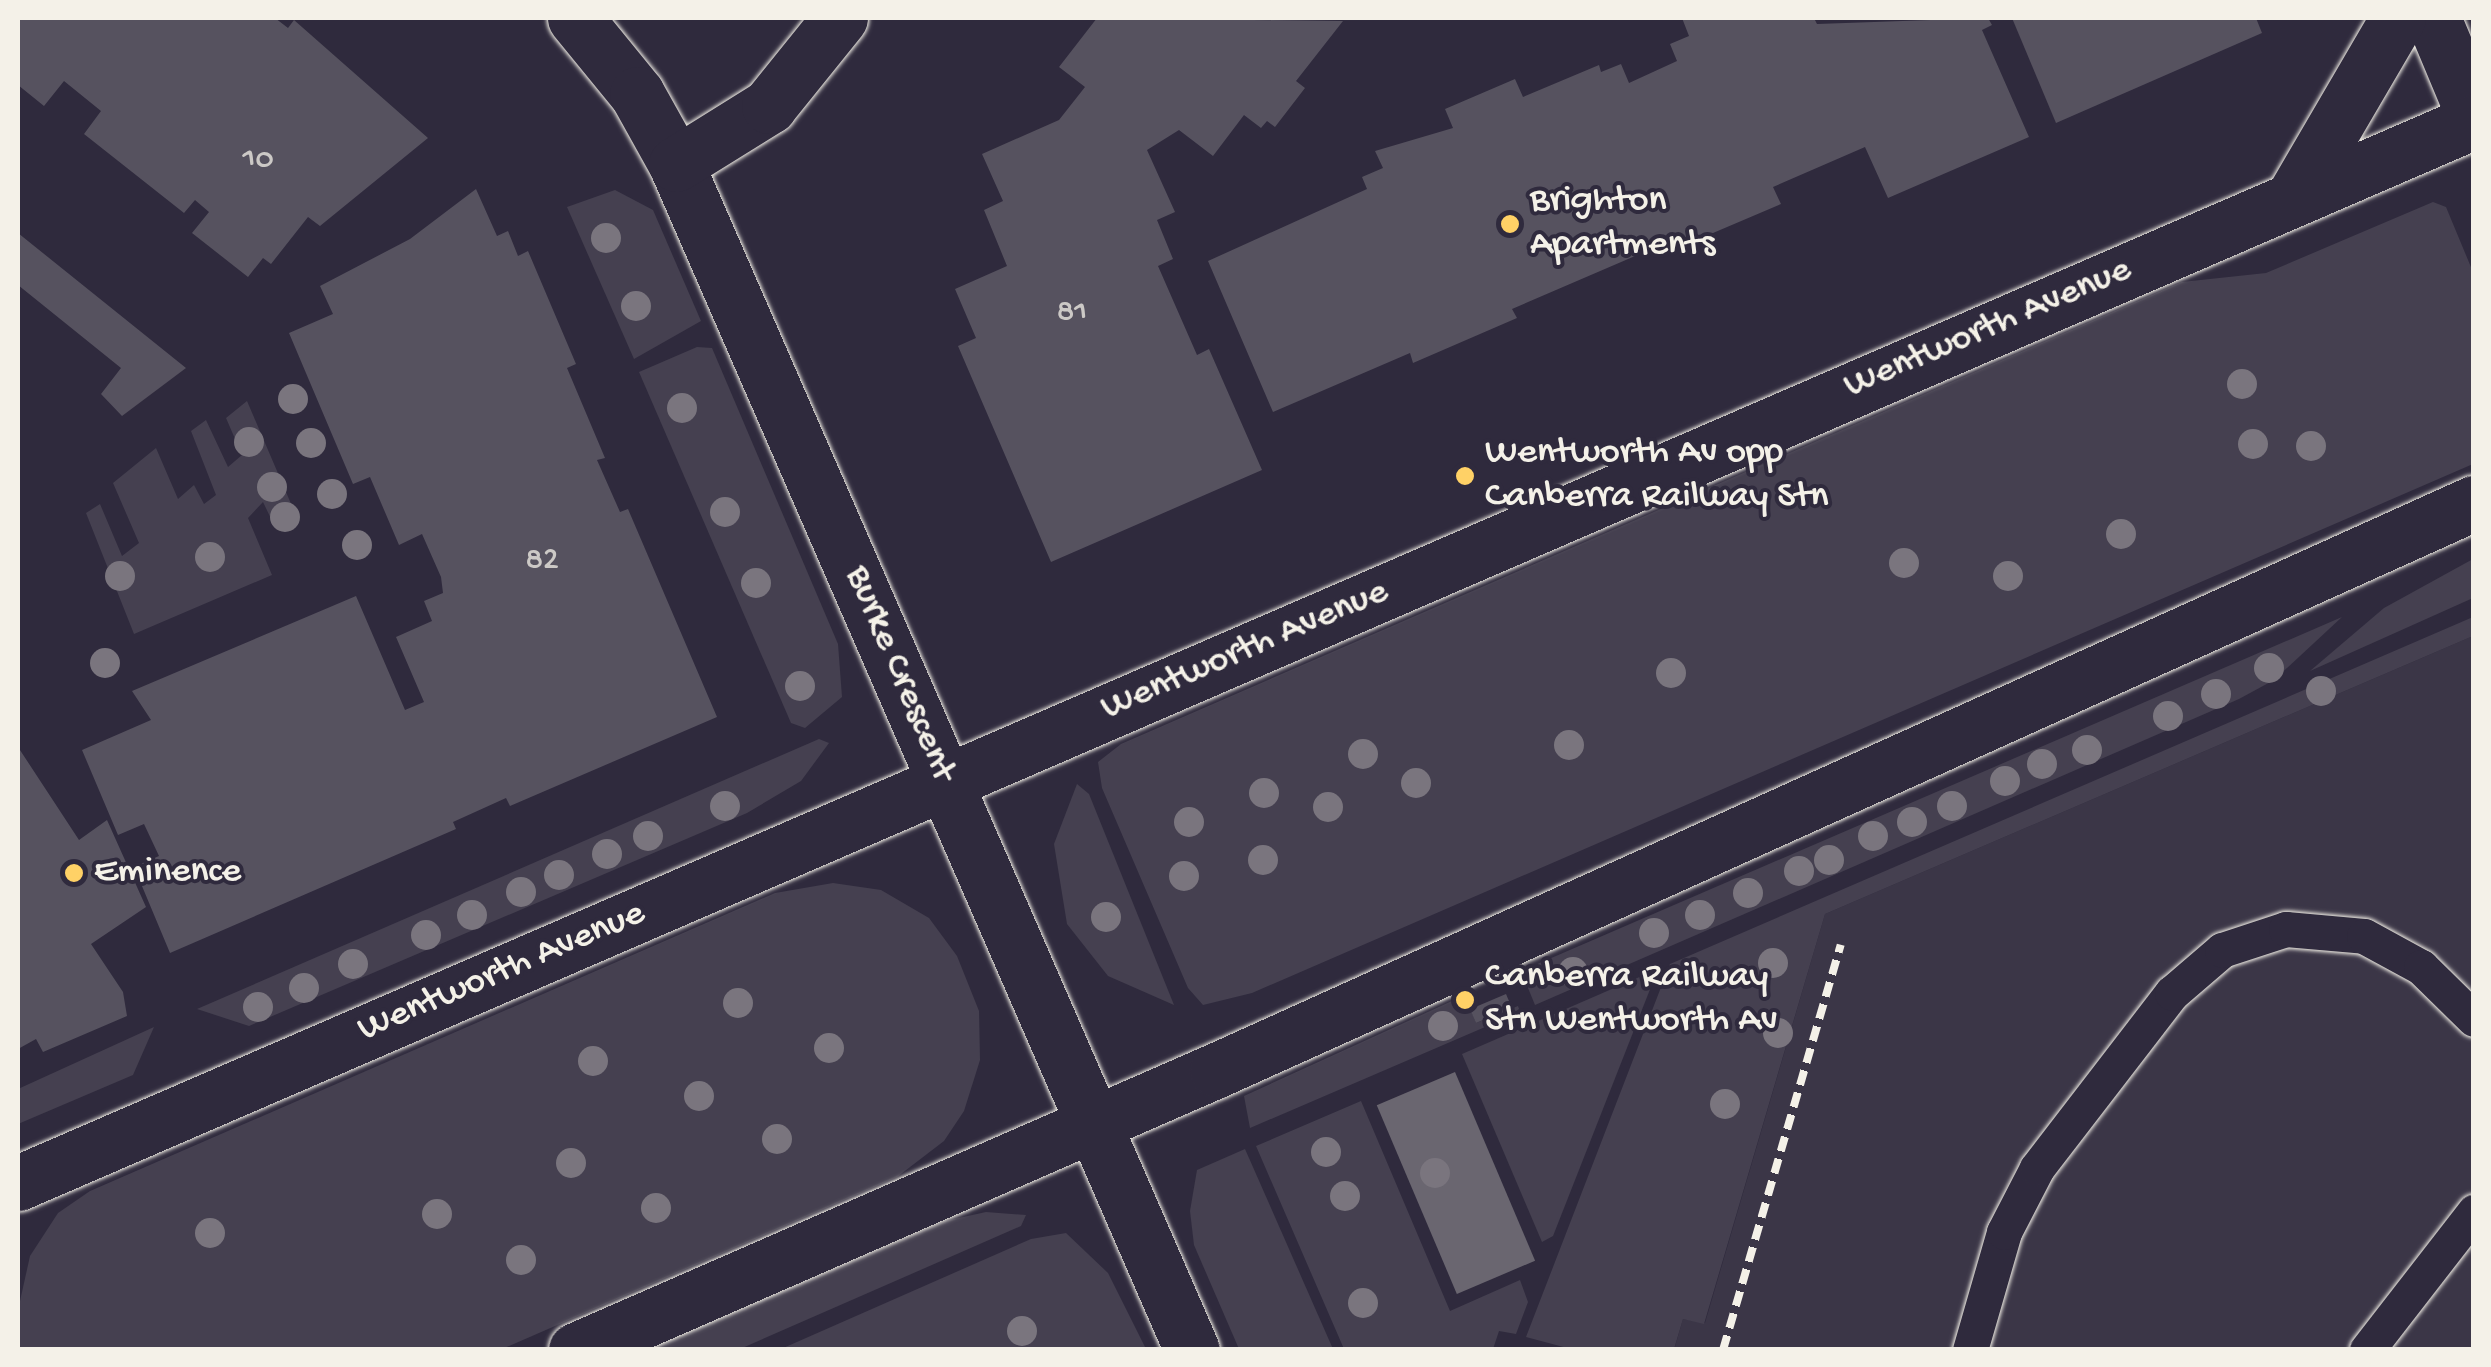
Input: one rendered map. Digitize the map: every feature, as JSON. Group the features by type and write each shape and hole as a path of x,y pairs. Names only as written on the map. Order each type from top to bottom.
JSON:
{"main road":[{"name":"Burke Crescent","path":"575,18 637,94 676,164 1091,1126 1192,1350"},
{"path":"676,164 769,106 840,18"},
{"path":"2294,196 2398,18"},
{"path":"2433,18 2474,118"},
{"name":"Wentworth Avenue","path":"18,1183 2474,118"},
{"path":"576,1350 1091,1126 2471,507"}],"lane":[{"path":"1970,1350 2004,1232 2036,1168 2172,993 2222,950 2286,929 2364,936 2421,967 2474,1019"},
{"path":"2367,1350 2474,1212"}],"shaded area":[{"path":"615,190 653,210 701,321 634,359 567,207"},
{"path":"2433,202 2446,207 2473,272 2473,464 1252,993 1203,1005 1188,988 1102,788 1098,762 1121,744 2182,282 2266,273"},
{"path":"697,347 712,348 838,644 842,697 805,728 791,723 639,372"},
{"path":"247,401 298,520 276,529 263,502 248,518 272,575 134,634 86,513 100,504 122,556 139,543 113,483 156,448 178,499 194,485 204,504 216,495 191,431 206,420 228,467 242,455 226,418"},
{"path":"2473,559 2473,598 2310,671 2384,608"},
{"path":"2342,617 2274,680 2239,699 1535,1005 1521,971"},
{"path":"2473,617 2473,636 1825,914 1704,1324 1683,1319 1674,1349 1571,1349 1526,1337 1670,964"},
{"path":"2473,636 2473,1349 1674,1350 1683,1319 1705,1323 1825,914"},
{"path":"819,739 829,743 801,781 747,813 249,1026 197,1009"},
{"path":"1077,784 1089,794 1174,1005 1108,976 1067,924 1054,844"},
{"path":"833,883 881,890 929,918 957,956 979,1011 980,1060 964,1111 944,1141 897,1177 502,1349 20,1349 18,1310 30,1256 58,1213 90,1191 775,893"},
{"path":"1658,969 1553,1236 1542,1242 1462,1054"},
{"path":"1465,995 1476,1023 1518,1006 1520,1012 1250,1128 1244,1096"},
{"path":"154,1027 133,1075 18,1124 18,1089"},
{"path":"1455,1072 1535,1261 1457,1294 1377,1105"},
{"path":"1361,1101 1450,1311 1520,1280 1528,1302 1516,1334 1499,1331 1493,1349 1344,1349 1256,1146"},
{"path":"1245,1149 1333,1349 1239,1349 1194,1245 1190,1211 1197,1170"},
{"path":"986,1212 1026,1215 1021,1226 740,1349 649,1349 945,1221"},
{"path":"1066,1233 1108,1273 1146,1349 781,1349 1031,1239"}],"building":[{"path":"18,18 275,18 288,28 294,20 428,138 320,226 308,217 271,264 263,258 248,277 192,233 209,212 195,200 184,213 84,134 101,111 64,81 44,106 18,85"},
{"path":"1097,18 1343,21 1296,81 1305,88 1275,127 1267,121 1261,128 1244,115 1213,156 1179,130 1147,150 1175,212 1157,220 1173,259 1158,266 1197,355 1209,349 1262,470 1051,562 958,346 976,338 955,289 1007,266 984,210 1003,201 982,154 1059,120 1085,87 1059,67"},
{"name":"Brighton Apartments","path":"1682,18 1814,18 1817,24 1988,18 1992,25 1982,30 2029,137 1888,198 1865,147 1773,187 1781,204 1666,253 1663,244 1512,309 1517,318 1413,363 1410,353 1273,412 1208,261 1367,189 1362,177 1383,168 1375,151 1453,128 1445,109 1515,79 1523,97 1599,65 1601,72 1621,64 1629,83 1677,61 1670,44 1689,36"},
{"path":"2012,18 2256,18 2262,33 2056,123"},
{"path":"476,189 497,236 508,231 518,256 528,251 576,364 567,368 605,458 597,460 620,512 628,509 717,717 510,806 506,798 453,822 456,829 170,953 134,867 159,856 144,824 118,835 82,750 151,720 132,691 356,596 405,710 424,702 396,637 432,621 424,601 443,593 441,577 422,534 399,545 370,477 353,484 289,333 333,314 320,286 410,239"},
{"path":"18,233 186,368 122,416 101,394 121,368 18,285"},
{"name":"Eminence","path":"18,747 79,840 107,820 146,907 91,944 123,992 127,1016 43,1052 36,1039 18,1049"},
{"path":"1506,994 1512,1008 1476,1023 1470,1009"}],"railway":[{"path":"1723,1350 1841,945"}],"place":[{"name":"Brighton Apartments","path":"1510,224"},
{"name":"Wentworth Av opp Canberra Railway Stn","path":"1465,476"},
{"name":"Eminence","path":"74,873"},
{"name":"Canberra Railway Stn Wentworth Av","path":"1465,1000"}]}
